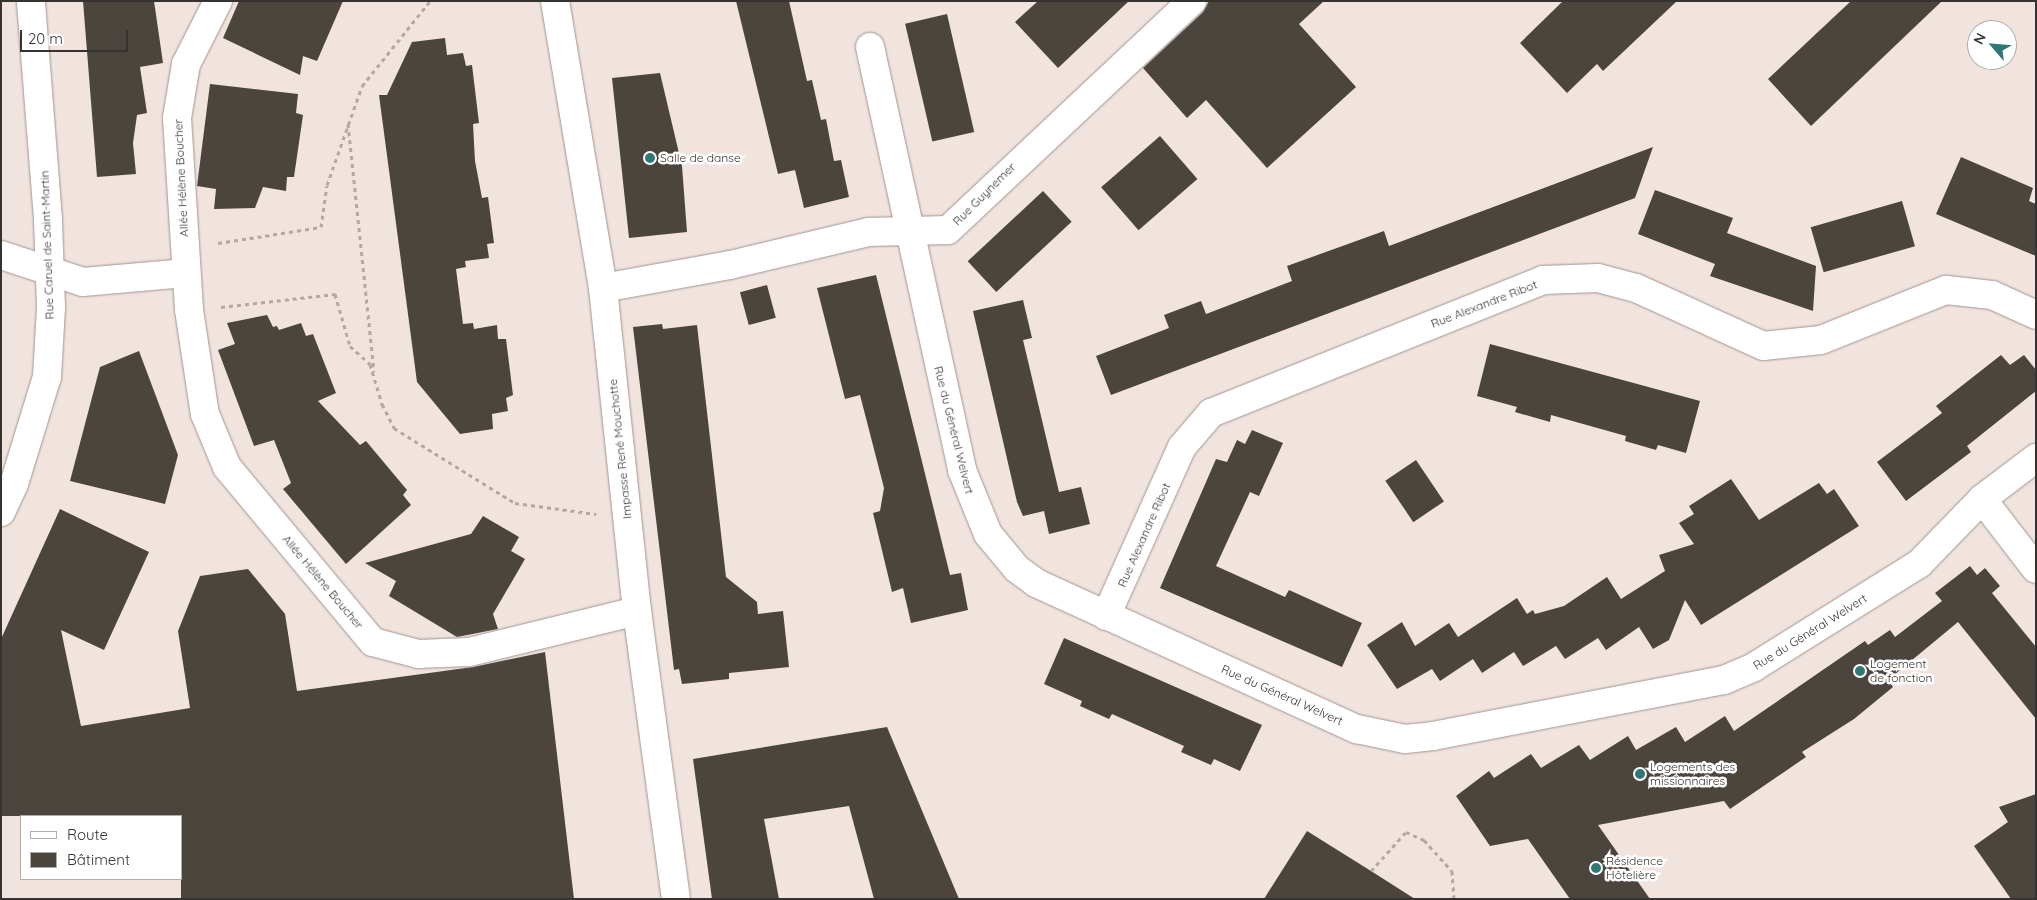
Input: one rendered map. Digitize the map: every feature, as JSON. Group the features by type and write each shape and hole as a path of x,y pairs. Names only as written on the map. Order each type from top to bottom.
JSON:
{"street":[{"name":"Rue Caruel de Saint-Martin","path":"1,512 14,484 47,377 50,272 31,1"},
{"name":"Allée Hélène Boucher","path":"218,1 186,64 177,118 188,310 205,414 227,467 373,642 418,654 469,652 637,611"},
{"name":"Impasse René Mouchotte","path":"555,1 602,288 637,611 676,899"},
{"name":"Rue Guynemer","path":"602,288 730,266 869,232 908,233 948,230 1192,1"},
{"name":"Rue du Général Welvert","path":"870,47 908,233 962,470 977,514 1017,569 1036,583 1357,729 1405,739 1433,736 1724,680 1754,667 1919,564 1982,498 2036,458"},
{"path":"1,255 83,282 185,261"},
{"name":"Rue Alexandre Ribot","path":"1106,616 1182,447 1211,413 1544,280 1598,278 1636,288 1763,346 1821,340 1946,290 1992,295 2036,315"},
{"path":"1982,498 2036,569"}],"path":[{"path":"185,261 321,227 327,185 362,86 430,1"},
{"path":"348,123 374,375"},
{"path":"188,310 335,294 350,346 370,364 382,404 394,428 515,503 600,514 627,506"},
{"path":"1371,872 1406,832 1424,840 1452,871 1454,899"}],"building":[{"path":"83,1 154,1 163,63 140,67 147,113 137,115 133,143 136,174 97,177"},
{"path":"239,1 343,1 317,61 303,56 300,75 223,38"},
{"path":"736,1 789,1 807,81 812,80 821,120 826,119 834,161 841,160 849,197 804,208 795,170 778,174"},
{"path":"1038,1 1129,1 1058,68 1015,22"},
{"path":"1209,1 1324,1 1299,24 1356,87 1267,168 1206,100 1187,118 1143,68 1203,12"},
{"path":"1563,1 1677,1 1603,71 1597,64 1567,93 1520,43"},
{"path":"1851,1 1942,1 1811,126 1768,79"},
{"path":"947,14 974,132 932,142 905,24"},
{"path":"445,38 447,55 463,53 466,66 472,65 479,123 473,124 475,161 482,198 488,197 494,243 487,244 489,258 465,261 466,267 456,269 463,324 473,323 474,329 497,325 498,339 506,339 513,395 506,398 508,411 492,414 493,429 460,434 417,382 379,95 387,95 412,42"},
{"name":"Salle de danse","path":"660,73 682,166 687,232 629,238 612,78"},
{"path":"210,84 298,94 296,113 303,115 294,177 287,177 286,191 263,187 255,208 214,209 216,189 197,186"},
{"path":"1160,136 1197,179 1139,230 1101,187"},
{"path":"1653,147 1635,198 1111,395 1096,356 1169,328 1164,315 1201,301 1206,314 1292,281 1287,266 1384,231 1389,246"},
{"path":"1961,157 2033,188 2029,201 2036,204 2036,256 1936,214"},
{"path":"1655,190 1733,218 1727,233 1816,266 1813,311 1710,276 1715,264 1638,234"},
{"path":"1043,191 1072,222 996,292 968,261"},
{"path":"1902,201 1915,246 1824,272 1811,227"},
{"path":"876,275 950,575 961,573 968,610 911,623 903,588 892,592 873,513 880,511 884,488 860,395 845,399 817,288"},
{"path":"767,285 776,318 749,325 740,292"},
{"path":"1023,300 1032,338 1023,340 1059,492 1081,487 1090,524 1049,534 1044,511 1023,516 1017,502 973,311"},
{"path":"267,315 273,327 277,326 279,330 301,323 306,336 313,334 336,393 318,401 360,445 366,441 407,490 403,495 411,505 346,564 283,489 291,483 274,440 254,446 218,350 235,344 227,323"},
{"path":"662,324 663,329 697,325 726,577 757,602 758,614 783,611 789,667 729,673 729,679 682,684 679,669 674,670 633,327"},
{"path":"1490,344 1700,401 1686,453 1658,445 1656,450 1625,441 1626,436 1551,415 1550,422 1515,412 1517,407 1477,396"},
{"path":"139,351 178,455 165,504 70,481 100,367"},
{"path":"2001,355 2010,365 2024,355 2036,370 2036,391 1967,446 1971,452 1906,501 1877,462 1942,413 1936,406"},
{"path":"1252,430 1283,443 1259,496 1250,492 1216,566 1285,597 1289,590 1362,623 1342,667 1160,588 1216,459 1227,462 1237,440 1245,444"},
{"path":"1416,460 1444,501 1413,522 1385,481"},
{"path":"1731,479 1759,520 1819,483 1827,494 1834,489 1859,526 1701,625 1685,600 1669,640 1653,649 1639,627 1606,650 1598,638 1565,659 1556,646 1523,666 1514,652 1482,673 1473,659 1440,681 1432,669 1397,689 1367,645 1402,622 1415,646 1449,623 1458,637 1517,598 1527,614 1533,610 1535,614 1564,606 1607,577 1621,599 1665,571 1659,555 1694,544 1679,523 1694,514 1689,506"},
{"path":"60,509 149,552 104,650 61,630 81,726 190,708 178,631 200,576 248,569 285,614 297,691 473,667 545,652 574,899 181,899 182,815 1,816 1,639"},
{"path":"483,516 519,537 511,551 525,559 493,614 498,629 457,637 389,596 396,581 365,563 471,534"},
{"path":"1970,566 1977,575 1985,568 2000,586 1992,593 2036,647 2036,719 1958,622 1888,680 1893,687 1854,719 1802,752 1806,757 1730,809 1724,801 1598,825 1650,899 1570,899 1528,839 1490,846 1456,796 1489,771 1494,778 1531,754 1541,768 1579,745 1590,760 1628,736 1636,750 1676,727 1685,742 1725,716 1734,731 1865,641 1868,645 1890,630 1895,637 1942,601 1935,593"},
{"path":"1064,638 1262,725 1240,771 1214,759 1211,765 1181,752 1184,746 1112,714 1109,719 1080,706 1082,701 1044,684"},
{"path":"887,727 959,899 874,899 849,806 764,819 779,899 712,899 693,759"},
{"path":"2036,794 2036,899 2011,899 1974,846 2008,822 1999,807"},
{"path":"1307,831 1371,871 1415,899 1264,899"}],"place":[{"name":"Salle de danse","path":"650,158"},
{"name":"Logement de fonction","path":"1860,671"},
{"name":"Logements des missionnaires","path":"1640,774"},
{"name":"Résidence Hôtelière","path":"1596,868"}]}
